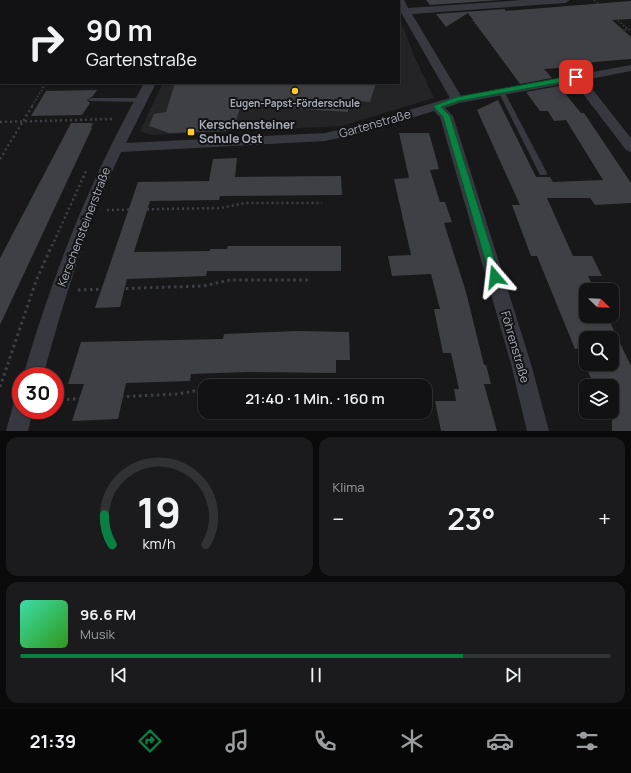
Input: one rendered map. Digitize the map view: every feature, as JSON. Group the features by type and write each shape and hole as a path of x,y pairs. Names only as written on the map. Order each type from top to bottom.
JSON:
{"street":[{"path":"406,11 565,0"},
{"path":"400,2 426,49 457,100"},
{"name":"Gartenstraße","path":"116,148 325,137 457,100 576,77 628,64"},
{"path":"576,77 631,147"},
{"name":"Kerschensteinerstraße","path":"36,367 59,290 88,211 130,118 149,84"},
{"name":"Föhrenstraße","path":"437,106 446,116 521,364 538,431"},
{"path":"17,431 20,419"}],"lane":[{"path":"501,91 543,173"},
{"path":"90,102 139,102"}],"path":[{"path":"594,0 630,30"},
{"path":"550,1 585,36"},
{"path":"508,4 542,42"},
{"path":"463,7 524,86"},
{"path":"492,46 542,42 630,30"},
{"path":"599,34 628,64"},
{"path":"0,159 45,84"},
{"path":"0,122 130,118"},
{"path":"109,126 113,119"},
{"path":"0,387 36,281 87,169"},
{"path":"88,211 221,208 245,203 322,203"},
{"path":"59,290 203,286 230,280 309,280"},
{"path":"64,400 178,394 198,390"}],"shaded area":[{"name":"Eugen-Papst-Förderschule","path":"400,19 414,56 434,98 341,126 152,135 140,131 163,84 400,84"}],"building":[{"path":"426,0 501,0 430,5"},
{"path":"631,1 631,19 612,20 631,37 631,59 570,64 573,67 544,69 552,78 520,84 468,13 446,27 436,14 505,9 505,11"},
{"path":"175,84 376,84 370,102 349,100 348,112 241,105 234,127 229,127 228,131 169,133 149,126 154,114 166,112"},
{"path":"559,86 581,113 584,113 631,183 631,203 595,205 590,198 547,198 573,256 592,256 602,276 588,276 592,283 579,283 579,323 610,323 614,331 579,331 579,348 575,349 537,256 531,256 512,205 520,205 477,110 498,100 536,177 550,177 553,182 603,180 566,120 554,121 548,111 540,111 526,92"},
{"path":"97,90 93,96 87,100 90,103 82,115 31,116 46,91"},
{"path":"71,123 93,123 0,325 0,258"},
{"path":"399,133 429,133 439,169 430,170 440,202 445,202 452,222 444,223 466,292 484,365 486,365 491,384 484,384 497,431 441,431 435,401 456,401 454,389 459,389 451,353 443,353 434,309 440,309 431,274 392,276 388,256 411,255 394,179 409,178"},
{"path":"237,158 235,177 341,176 342,195 220,196 219,200 150,201 134,252 210,251 210,249 227,249 228,246 341,246 341,271 207,271 206,276 127,279 120,307 95,308 138,182 209,181 213,159"},
{"path":"298,331 349,332 350,360 336,360 336,373 247,372 191,374 190,381 126,383 118,419 72,421 84,384 68,384 81,342 223,339 224,334"},
{"path":"619,341 631,366 631,431 612,431 612,419 619,419 619,379 591,379 588,371 619,371"}],"place":[{"name":"Eugen-Papst-Förderschule","path":"295,91"},
{"name":"Kerschensteiner Schule Ost","path":"191,132"}],"route":[{"path":"495,277 446,116 437,106 457,100 524,86 576,77"}]}
